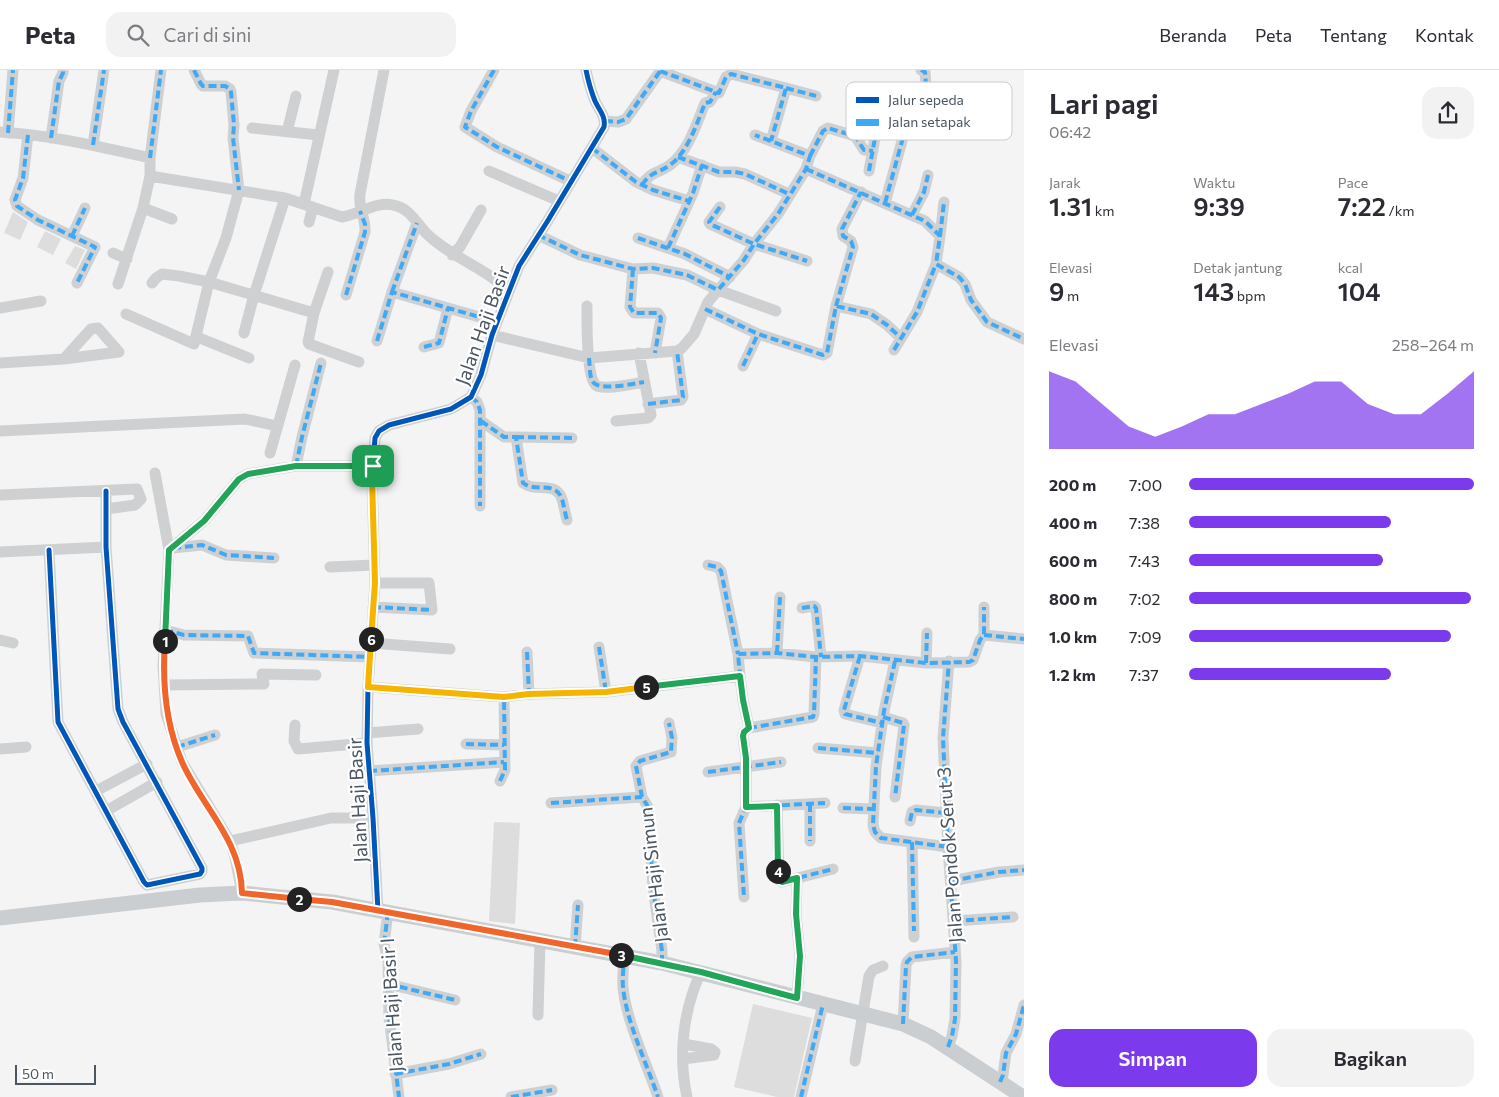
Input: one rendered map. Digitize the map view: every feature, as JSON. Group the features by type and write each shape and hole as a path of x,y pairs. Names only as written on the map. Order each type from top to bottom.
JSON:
{"main road":[{"path":"0,918 200,895 242,893 332,902 662,963 903,1024 948,1047 1022,1097"}],"street":[{"path":"13,70 4,132 93,145 150,158"},
{"path":"50,138 58,81 63,74 63,70"},
{"path":"93,145 104,70"},
{"path":"118,284 143,208 150,176 150,158 161,70"},
{"path":"126,314 193,344 195,343 209,282 226,238 239,190 233,138 231,92 225,86 203,86 194,70"},
{"path":"309,222 308,205 318,135 334,70"},
{"path":"346,295 365,232 365,224 360,211 360,194 384,70"},
{"path":"494,70 471,111 465,127 497,146 570,181"},
{"path":"586,70 595,101 605,121 618,122 626,118 660,71 716,92"},
{"path":"642,185 648,176 670,166 678,157 687,144 705,103 710,102 716,92 719,93 726,77 731,74 816,96"},
{"path":"771,142 786,88"},
{"path":"286,132 296,96"},
{"name":"Jalan Haji Basir","path":"383,912 367,738 368,687 375,583 373,466 375,438 379,431 389,425 451,409 472,397 481,375 492,335 519,266 592,148 604,127 605,121"},
{"path":"252,128 318,135"},
{"path":"492,335 589,358 677,351 694,334 708,302 744,260 778,214 806,169 810,156 823,131 828,128 846,133"},
{"path":"28,135 22,178 15,200 16,206 38,220 95,247 77,283"},
{"path":"755,135 810,156"},
{"path":"858,140 864,150 873,151"},
{"path":"868,171 875,140"},
{"path":"885,202 902,140"},
{"path":"592,148 626,176 642,185 689,201"},
{"path":"678,157 719,172 745,174 789,194"},
{"path":"668,248 689,201 702,165"},
{"path":"806,169 925,221 940,236"},
{"path":"488,171 559,201"},
{"path":"150,176 285,198 342,217 392,204 401,207 413,216 428,234 452,255 482,269 508,291"},
{"path":"912,215 924,192 928,176"},
{"path":"705,309 758,334 825,355 827,353 836,306 853,247 851,241 842,236 842,229 861,192"},
{"path":"244,333 285,198"},
{"path":"894,350 917,312 936,264 944,202"},
{"path":"720,207 710,224 754,244 807,261"},
{"path":"72,236 85,208"},
{"path":"143,208 172,219"},
{"path":"452,255 460,247 481,210"},
{"path":"377,341 392,292 418,223"},
{"path":"538,236 580,255 633,269 653,268 687,275 718,290 776,311"},
{"path":"638,238 685,254 730,277"},
{"path":"112,253 127,259"},
{"path":"936,264 959,277 965,284 971,300 987,322 1024,339"},
{"path":"633,269 631,310 634,313 658,313 661,318 655,353"},
{"path":"328,272 314,313 308,342 359,362"},
{"path":"152,283 162,274 179,276 209,282 314,313"},
{"path":"392,292 497,322"},
{"path":"0,308 41,301"},
{"path":"587,306 589,358 594,384 598,386 615,386 644,382"},
{"path":"836,306 871,314 901,338"},
{"path":"424,347 439,343 448,308"},
{"path":"743,366 758,334"},
{"path":"197,337 249,358"},
{"path":"648,404 681,400 683,398 677,351"},
{"path":"616,421 650,417 639,353"},
{"path":"0,363 64,360"},
{"path":"296,466 320,363"},
{"path":"270,453 295,365"},
{"path":"472,397 477,402 481,421 480,506"},
{"path":"0,431 245,419 277,426"},
{"path":"481,421 504,437 572,438"},
{"path":"516,437 523,483 529,487 548,487 555,490 562,499 567,520"},
{"path":"171,549 204,521 239,479 248,474 296,466 373,466"},
{"path":"155,473 171,549 163,666 166,714 182,762 230,841 242,893"},
{"path":"0,495 137,489 141,499 135,505 106,509"},
{"path":"49,550 58,722 144,882 147,885 200,874 202,868 123,722 118,709 106,547 106,491"},
{"path":"171,549 202,545 226,555 274,558"},
{"path":"0,552 106,547"},
{"path":"330,566 374,565"},
{"path":"708,565 719,568 721,571 738,654 743,700 749,728"},
{"path":"373,607 432,610 429,583 375,583"},
{"path":"777,653 780,597"},
{"path":"744,897 739,823 746,807 746,768 743,736 744,732 749,728 812,717 814,714 818,657 816,608 814,606 802,608"},
{"path":"738,654 777,653 818,657 860,656 926,663 964,662 973,660 980,640 984,635 984,606"},
{"path":"165,630 184,635 248,636 254,653 370,657"},
{"path":"926,663 927,633"},
{"path":"984,635 1024,639"},
{"path":"0,640 14,643"},
{"path":"371,643 450,649"},
{"path":"599,647 606,692"},
{"path":"527,652 529,694"},
{"path":"860,656 844,710 845,714 903,723 895,796"},
{"path":"895,661 882,720 873,825 878,836 881,838 948,847"},
{"name":"Jalan Pondok Serut 3","path":"948,1047 955,1019 954,921 948,847 943,738 949,661"},
{"path":"164,685 264,684 262,674 316,675"},
{"path":"368,687 504,697 529,694 606,692 740,676"},
{"path":"500,781 504,774 504,697"},
{"name":"Jalan Haji Simun","path":"662,963 662,951 652,888 648,808 642,797 636,766 640,761 670,752 672,738 669,722"},
{"path":"295,725 294,741 298,749 418,729"},
{"path":"177,747 215,735"},
{"path":"466,744 504,745"},
{"path":"0,749 26,747"},
{"path":"818,748 878,753"},
{"path":"369,771 504,762"},
{"path":"708,772 781,762"},
{"path":"96,791 147,764"},
{"path":"106,811 157,782"},
{"path":"551,803 642,797"},
{"path":"810,804 810,841"},
{"path":"746,807 825,804"},
{"path":"777,806 779,879 782,882 833,869"},
{"path":"843,808 874,809"},
{"path":"910,821 912,812 916,810 946,813"},
{"path":"230,841 331,818 373,818"},
{"path":"912,842 914,937"},
{"path":"951,881 999,872 1024,870"},
{"path":"797,878 796,914 800,956 797,998"},
{"path":"575,947 578,905"},
{"name":"Jalan Haji Basir I","path":"383,912 395,1074 399,1097"},
{"path":"954,921 1012,917"},
{"path":"538,1015 540,941"},
{"path":"903,1024 907,962 912,957 955,952"},
{"path":"624,956 623,987 625,998 658,1097"},
{"path":"855,1061 869,976 873,970 883,966"},
{"path":"687,1097 684,1085 684,1030 690,1003 701,972"},
{"path":"388,984 455,1000"},
{"path":"801,1097 823,1004"},
{"path":"1000,1082 1006,1053 1016,1034 1024,1005"},
{"path":"683,1059 714,1055 711,1049 684,1044"},
{"path":"395,1074 441,1066 481,1054"},
{"path":"511,1097 552,1090"}],"building":[{"path":"13,212 28,222 20,240 4,233"},
{"path":"45,231 61,239 53,255 37,247"},
{"path":"75,246 85,250 76,269 65,263"},
{"path":"494,822 520,823 515,924 489,921"},
{"path":"753,1004 812,1018 794,1097 777,1097 734,1087"}],"marked path":[{"path":"8,133 13,70"},
{"path":"51,138 59,81 63,70"},
{"path":"93,145 104,70"},
{"path":"150,158 161,70"},
{"path":"194,70 203,86 225,86 230,89 239,190"},
{"path":"494,70 471,111 465,127 497,147 570,181"},
{"path":"605,121 618,122 626,119 661,70"},
{"path":"921,70 925,72 926,82"},
{"path":"660,71 719,93 726,77 731,74 786,88 771,141"},
{"path":"786,88 816,96"},
{"path":"642,185 652,174 666,168 682,153 705,103 710,102 716,92"},
{"path":"810,156 823,131 828,128 846,133"},
{"path":"28,135 23,178 15,200 17,206 38,220 95,247 77,283"},
{"path":"538,235 580,255 633,269 653,268 687,275 718,290 744,260 778,214 806,169 810,156 755,135"},
{"path":"858,140 864,150 873,151"},
{"path":"869,171 875,140"},
{"path":"885,203 902,140"},
{"path":"592,148 636,182 653,190 689,201"},
{"path":"678,157 719,172 745,174 789,194"},
{"path":"668,248 693,193 702,165"},
{"path":"806,169 925,221 940,236 936,264 959,277 965,284 971,300 987,322 1024,339"},
{"path":"912,215 924,192 928,175"},
{"path":"836,306 853,247 851,241 843,236 842,229 861,192"},
{"path":"940,236 944,202"},
{"path":"720,207 709,222 710,224 754,244 807,261"},
{"path":"72,236 85,208"},
{"path":"346,295 365,232 365,224 360,211"},
{"path":"392,292 417,223"},
{"path":"638,238 685,254 730,277"},
{"path":"894,350 917,312 936,264"},
{"path":"633,269 630,307 634,313 658,313 661,318 655,353"},
{"path":"377,341 392,292 497,322"},
{"path":"705,309 758,334 823,355 827,353 836,306 871,314 901,338"},
{"path":"424,347 439,343 448,308"},
{"path":"743,366 758,334"},
{"path":"648,404 681,400 683,397 677,351"},
{"path":"589,358 591,377 596,385 617,386 644,382"},
{"path":"296,466 321,363"},
{"path":"471,397 477,402 480,410 480,506"},
{"path":"481,421 504,437 516,437 523,483 528,486 550,488 559,493 567,520"},
{"path":"516,437 572,438"},
{"path":"169,550 204,521 239,479 248,474 296,466 373,466"},
{"path":"173,548 202,545 226,555 274,558"},
{"path":"708,565 717,567 721,571 738,654"},
{"path":"777,653 780,597"},
{"path":"802,608 814,606 816,608 821,657"},
{"path":"373,607 432,610"},
{"path":"368,687 504,697 529,694 606,692 740,676 738,654 777,653 816,657 860,656 926,663 969,662 973,660 980,640 984,635 984,607"},
{"path":"165,630 184,635 248,636 254,653 370,657"},
{"path":"926,663 927,633"},
{"path":"984,635 1024,639"},
{"path":"599,647 606,692"},
{"path":"527,652 529,694"},
{"path":"860,656 844,710 845,714 882,723"},
{"path":"749,728 813,717 816,657"},
{"path":"895,661 884,711 876,766 873,825 875,832 881,838 948,847"},
{"path":"948,1047 955,1019 956,961 943,738 949,661"},
{"path":"740,676 749,728 744,732 743,736 746,758 746,807 739,823 744,897"},
{"path":"500,781 505,770 504,697"},
{"path":"883,717 903,723 904,725 895,797"},
{"path":"662,963 653,888 648,807 642,797 636,766 640,761 671,752 672,738 669,723"},
{"path":"177,747 215,735"},
{"path":"466,744 504,745"},
{"path":"818,748 878,753"},
{"path":"369,771 504,762"},
{"path":"708,772 781,762"},
{"path":"551,803 642,797"},
{"path":"746,807 825,803"},
{"path":"810,804 810,841"},
{"path":"777,805 779,879 782,882 833,869"},
{"path":"843,808 874,809"},
{"path":"910,821 912,812 916,810 946,813"},
{"path":"912,842 914,931"},
{"path":"951,881 999,872 1024,870"},
{"path":"797,878 796,914 800,956 797,997"},
{"path":"575,947 578,905"},
{"path":"388,912 384,944 388,960 389,1017 399,1097"},
{"path":"954,921 1013,917"},
{"path":"903,1024 907,962 912,957 955,952"},
{"path":"624,956 623,987 628,1014 658,1097"},
{"path":"388,984 455,1000"},
{"path":"801,1097 823,1004"},
{"path":"1000,1082 1003,1075 1006,1053 1016,1034 1024,1005"},
{"path":"395,1074 449,1064 481,1054"},
{"path":"511,1097 552,1090"}],"cycle path":[{"path":"378,911 367,743 368,687 375,583 372,477 375,438 379,431 389,425 451,409 471,397 481,375 492,335 519,266 604,127 603,116 594,97 586,70"},
{"path":"49,550 58,722 144,882 147,885 200,874 202,868 123,722 118,709 106,547 106,491"}],"route":[{"path":"296,466 373,466 375,583 368,687 504,697 529,694 606,692 740,676 749,728 744,732 743,736 746,758 746,807 777,806 779,879 782,882 797,878 796,914 800,956 797,998 749,984 662,963 332,902 242,893 230,841 182,762 166,714 163,666 169,550 174,548 204,521 239,479 248,474 296,466"}]}
